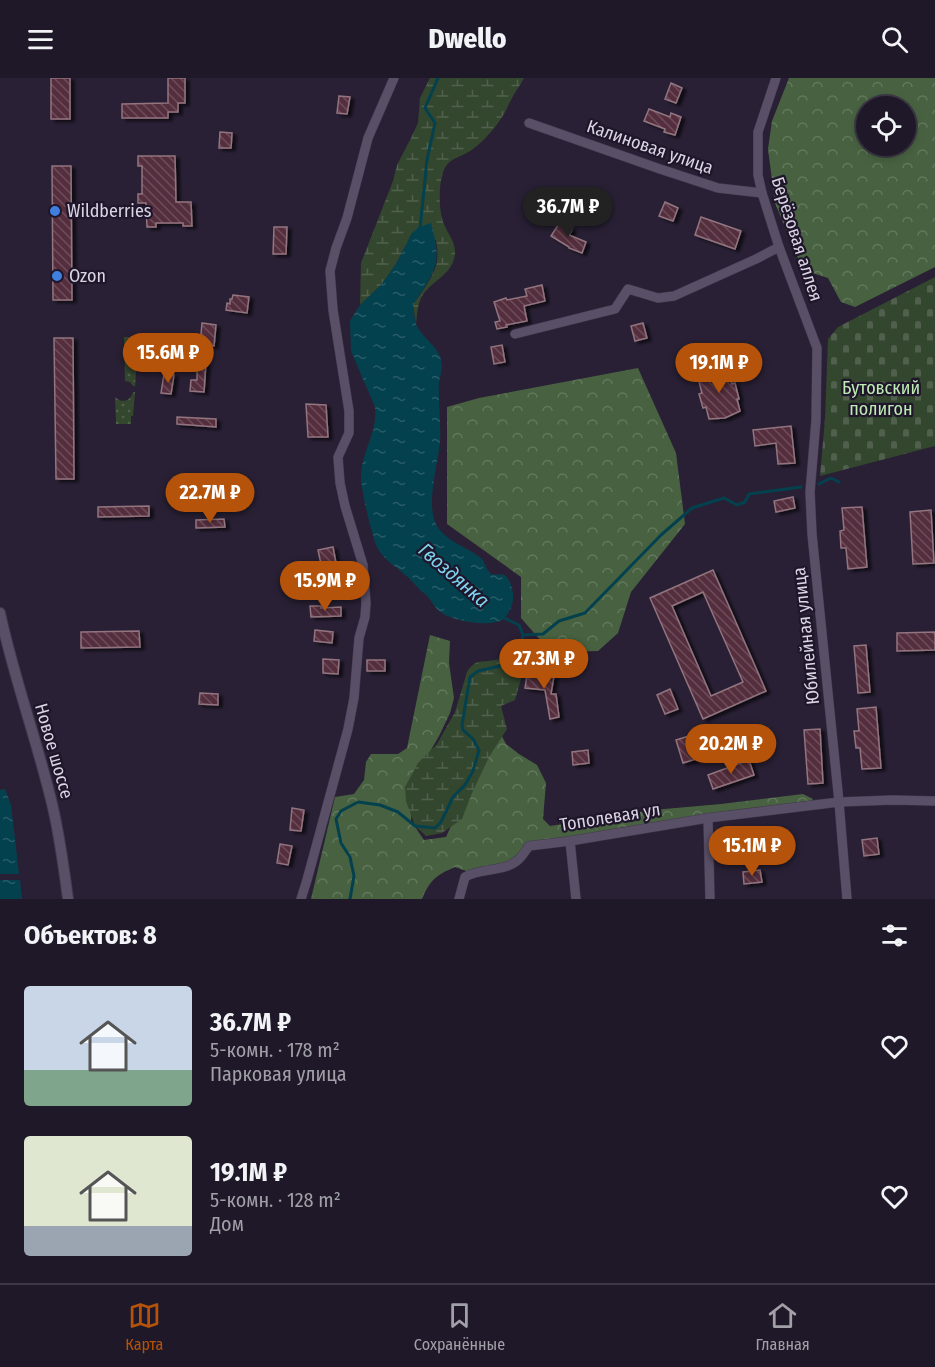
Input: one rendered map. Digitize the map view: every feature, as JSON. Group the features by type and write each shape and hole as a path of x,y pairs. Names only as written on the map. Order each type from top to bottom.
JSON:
{"street":[{"path":"301,899 348,729 354,698 359,638 366,603 363,565 340,483 338,457 349,433 349,411 333,310 330,271 368,138 394,78"},
{"name":"Берёзовая аллея","path":"776,78 758,132 758,175 779,247 815,340"},
{"name":"Калиновая улица","path":"529,123 718,188 762,193"},
{"path":"515,334 615,309 628,289 658,298 674,296 779,247"},
{"name":"Юбилейная улица","path":"815,340 817,352 816,420 810,492 812,536 847,899"},
{"name":"Новое шоссе","path":"0,613 54,810 68,899"},
{"name":"Тополевая ул","path":"459,899 465,877 472,873 506,867 519,860 529,846 708,818 839,802 935,801"},
{"path":"708,818 710,899"},
{"path":"570,841 576,899"}],"green space":[{"path":"430,78 524,78 504,114 490,133 470,151 449,163 443,171 440,186 442,218 455,254 450,268 423,294 418,307 416,324 413,305 434,271 437,255 436,240 412,233 396,264 381,285 360,305 361,263 397,165 418,123 420,98"},
{"path":"789,78 935,78 935,267 855,307 841,302 828,278 803,270 775,203 768,149 772,121"},
{"name":"Бутовский полигон","path":"935,277 935,446 820,476 828,339 838,327"},
{"path":"124,337 133,337 138,344 135,386 125,381"},
{"path":"638,368 676,453 685,524 631,592 618,633 598,651 559,652 542,642 521,618 521,577 447,524 447,407 479,398"},
{"path":"135,392 131,424 116,424 115,397 126,400"},
{"path":"430,635 450,641 449,663 454,698 450,713 424,762 412,796 411,821 424,840 446,837 494,721 506,744 537,765 546,783 543,819 550,826 653,810 803,794 813,799 808,806 529,846 519,860 472,873 455,867 448,870 431,883 422,899 311,899 335,797 354,794 364,780 366,762 371,754 398,754 407,748"},
{"path":"511,656 519,657 523,662 515,700 501,706 507,729 489,757 462,819 442,833 426,836 415,826 406,801 405,787 418,763 437,744 455,712 470,668 479,662"}],"water":[{"path":"431,223 436,248 435,267 413,305 417,327 437,351 442,367 439,381 440,441 432,508 441,532 481,558 491,574 502,574 508,579 513,601 507,615 497,622 463,621 447,616 383,556 376,545 362,488 362,465 374,424 375,407 351,351 350,321 360,305 381,285 396,264 412,233 419,227"},
{"path":"5,789 11,805 19,874 0,874 0,790"},
{"path":"0,880 20,880 22,899 0,899"}],"building":[{"path":"51,78 70,78 70,119 51,119"},
{"path":"168,78 185,78 185,103 178,103 178,112 168,112 168,118 122,118 122,104 168,103"},
{"path":"671,83 682,88 676,103 665,99"},
{"path":"339,96 350,97 347,114 337,113"},
{"path":"649,109 670,117 671,113 681,117 675,135 644,121"},
{"path":"220,132 232,133 231,148 219,148"},
{"path":"138,156 175,156 176,202 191,202 192,226 183,226 183,223 156,223 156,227 147,227 146,203 138,203 138,194 142,194 142,166 138,166"},
{"path":"52,166 71,166 72,300 53,300"},
{"path":"665,202 678,208 673,221 659,216"},
{"path":"701,217 741,231 735,249 695,235"},
{"path":"560,222 572,230 569,235 586,242 582,253 569,248 551,236"},
{"path":"274,227 287,227 286,254 273,254"},
{"path":"542,285 545,301 524,306 527,321 497,329 495,322 500,321 494,302 527,296 525,289"},
{"path":"233,295 249,297 247,313 226,310 227,303 230,304"},
{"path":"202,323 216,325 214,346 200,345"},
{"path":"643,323 647,338 635,341 631,326"},
{"path":"54,338 73,338 74,479 56,479"},
{"path":"502,345 505,362 494,364 491,347"},
{"path":"197,363 206,363 204,392 190,391 191,380 197,380"},
{"path":"720,368 721,371 728,369 732,384 735,383 740,411 725,418 709,419 699,394 702,393 698,378 706,375 706,372"},
{"path":"164,374 174,375 171,394 161,393"},
{"path":"306,404 326,405 328,437 308,437"},
{"path":"177,417 216,419 216,427 177,424"},
{"path":"791,426 795,463 778,464 776,443 755,446 753,430"},
{"path":"793,497 795,508 776,512 774,501"},
{"path":"149,506 149,516 98,517 98,507"},
{"path":"862,507 867,567 848,569 846,548 841,548 840,531 844,530 842,508"},
{"path":"931,510 934,563 913,564 910,512"},
{"path":"224,519 225,527 196,528 196,520"},
{"path":"333,547 339,579 326,581 318,550"},
{"path":"713,570 766,691 703,719 650,598","holes":["703,592 743,682 711,696 672,606"]},
{"path":"310,606 341,607 341,616 311,617"},
{"path":"315,630 333,632 332,643 314,641"},
{"path":"139,631 140,647 81,648 81,632"},
{"path":"935,632 935,650 897,651 897,633"},
{"path":"866,645 870,692 858,693 854,646"},
{"path":"323,659 339,660 338,674 323,673"},
{"path":"367,660 385,660 385,671 367,671"},
{"path":"528,669 540,670 539,675 554,676 551,694 556,694 559,717 550,719 545,690 525,688"},
{"path":"670,689 678,709 665,714 657,695"},
{"path":"200,693 218,694 218,705 199,704"},
{"path":"876,707 881,768 862,769 860,748 856,748 854,731 859,731 857,709"},
{"path":"820,729 823,783 808,784 804,730"},
{"path":"689,736 696,759 683,763 676,740"},
{"path":"588,750 589,763 573,765 572,752"},
{"path":"749,760 754,775 713,789 708,775"},
{"path":"292,808 304,810 301,831 290,830"},
{"path":"768,830 770,845 756,847 754,831"},
{"path":"877,838 879,854 864,856 862,840"},
{"path":"280,844 292,846 288,865 277,863"},
{"path":"760,870 762,882 744,884 743,872"}],"waterway":[{"name":"Гвоздянка","path":"420,229 427,160 435,123 425,108 438,78"},
{"path":"819,484 831,478 839,482"},
{"path":"523,635 543,634 559,621 585,613 661,535 692,508 724,498 737,505 745,502 749,494 801,487"},
{"name":"Гвоздянка","path":"350,899 354,876 350,857 341,843 336,819 341,811 358,802 380,805 398,812 415,826 435,828 441,822 453,797 465,785 473,771 479,750 473,739 463,730 462,725 470,677 478,671 500,666 520,647 523,635 519,625 502,617"}],"place":[{"name":"Wildberries","path":"55,211"},
{"name":"Ozon","path":"57,276"}]}
